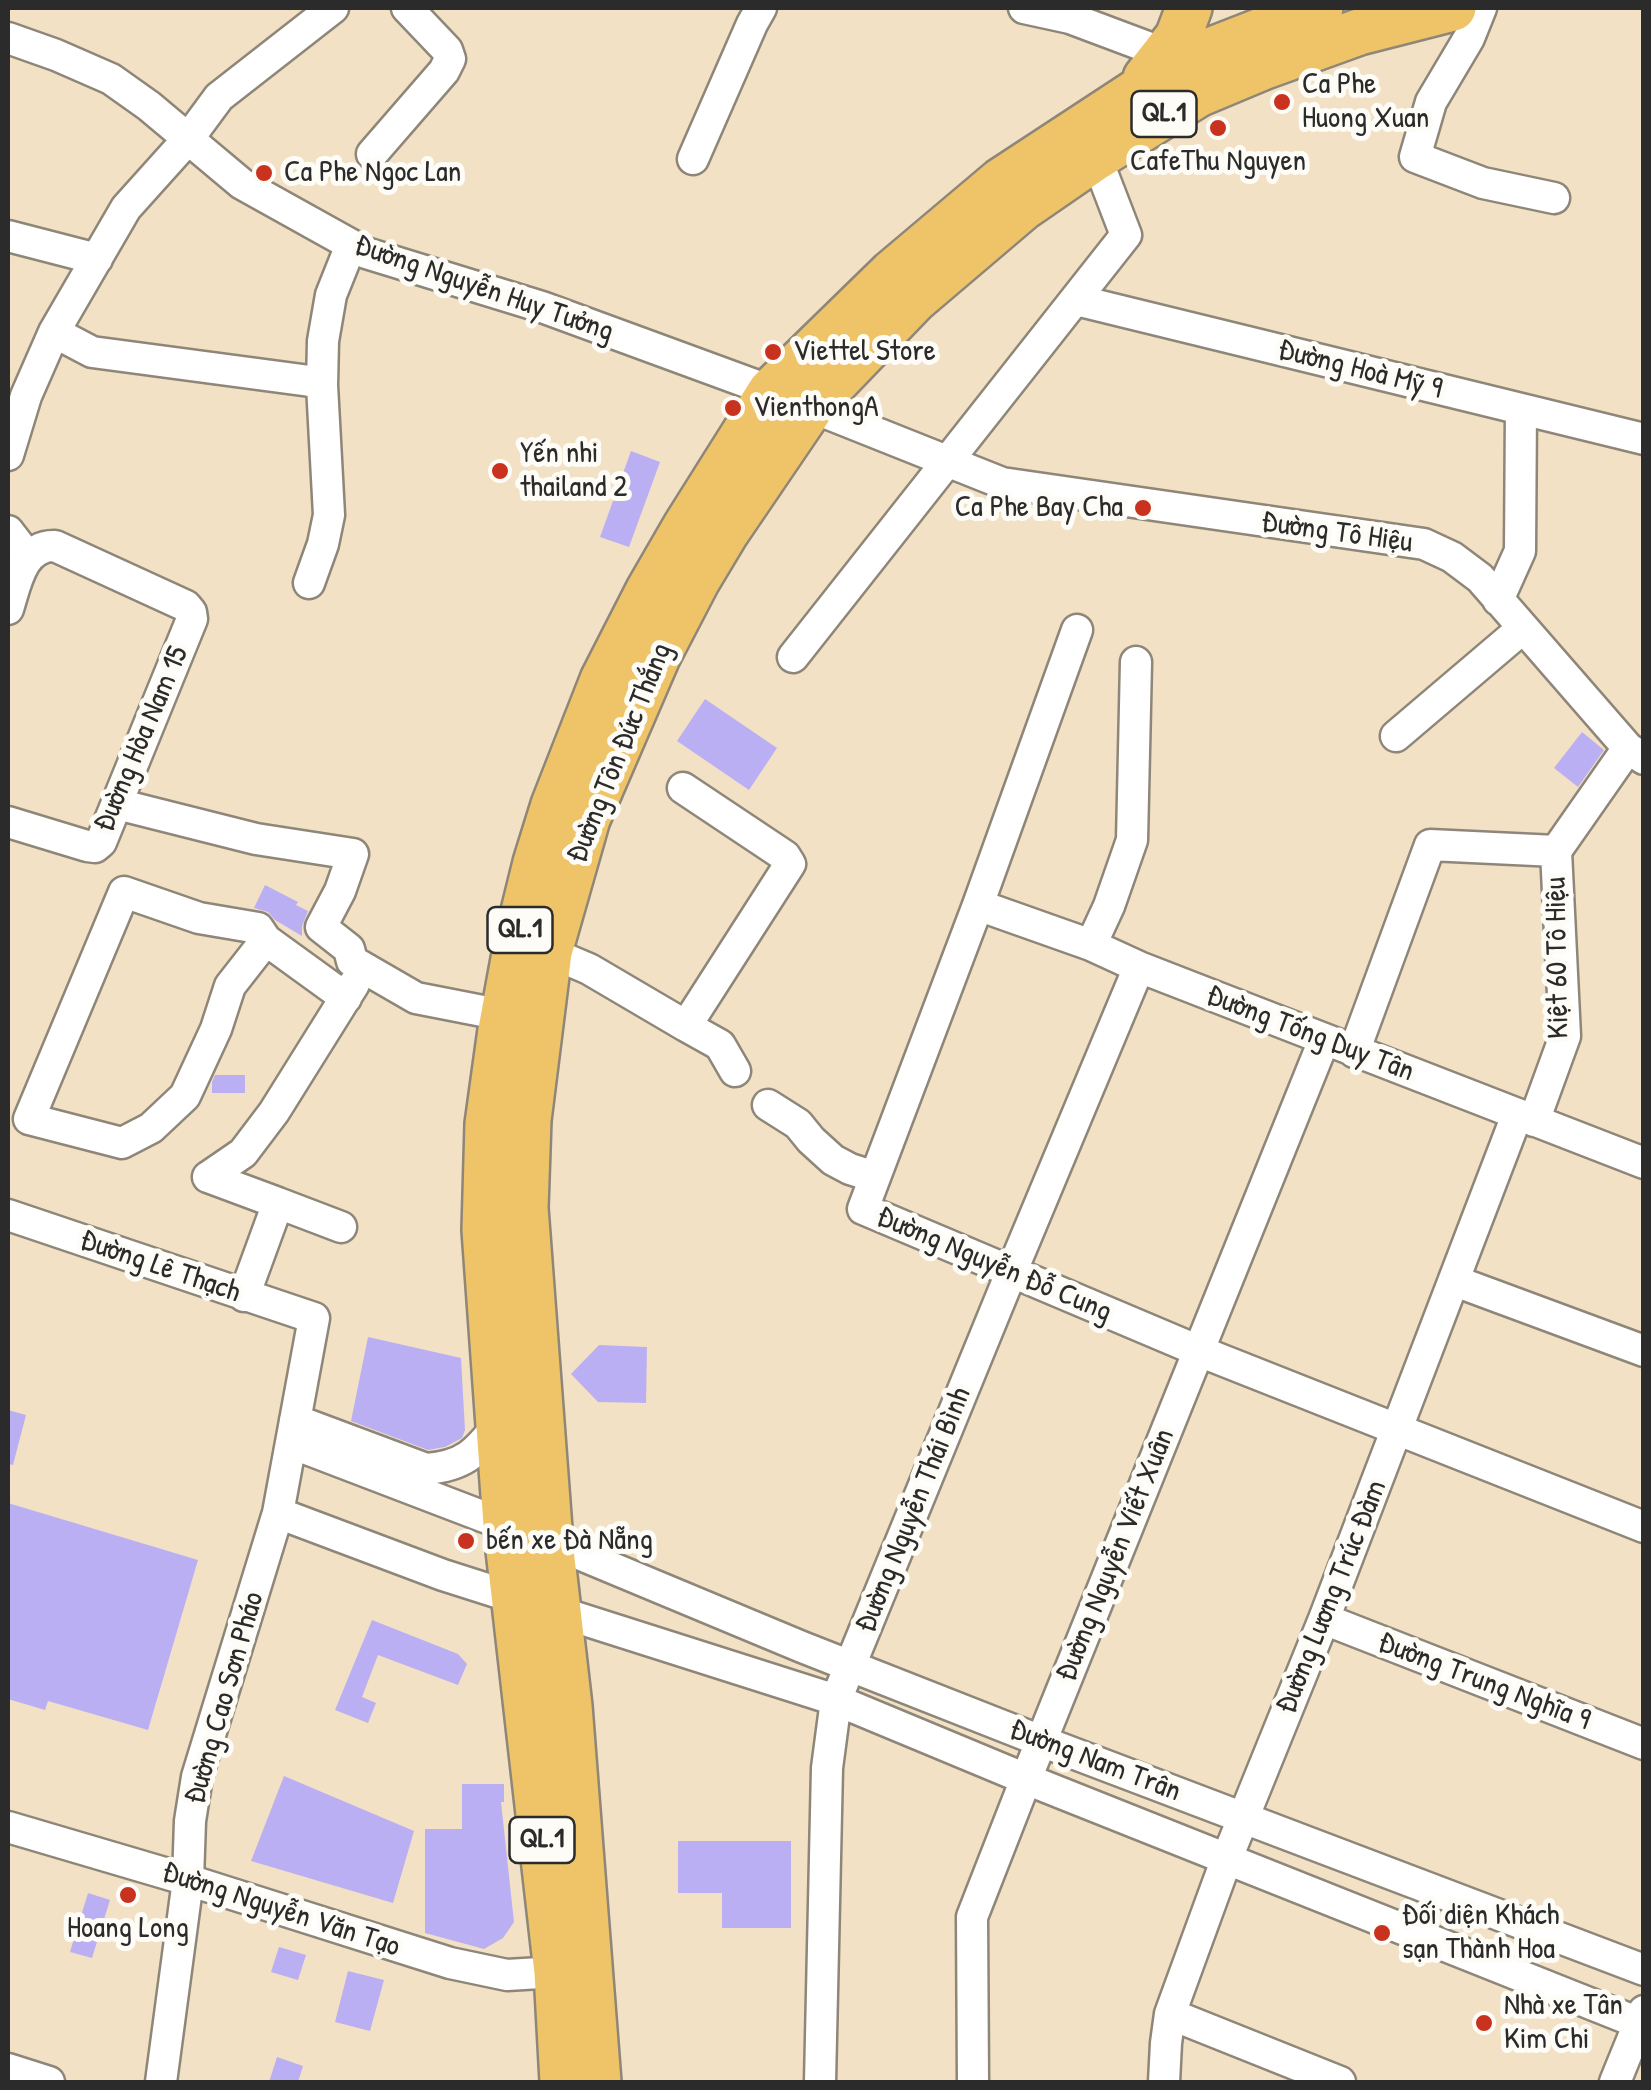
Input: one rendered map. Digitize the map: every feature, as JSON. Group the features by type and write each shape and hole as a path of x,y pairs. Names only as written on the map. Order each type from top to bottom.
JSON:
{"highway":[{"path":"1132,93 1178,37 1189,8"},
{"name":"Đường Tôn Đức Thắng","path":"598,2082 525,1208 528,1120 549,952 649,590 686,526 892,273 1001,181 1184,60 1320,8"},
{"name":"Đường Tôn Đức Thắng","path":"791,399 1022,208 1096,156 1198,94 1359,32 1453,8"},
{"name":"Đường Tôn Đức Thắng","path":"564,2082 557,1972 498,1424 485,1230 488,1124 503,1015 536,863 554,805 621,688"}],"street":[{"path":"8,455 26,396 54,332 126,208 188,139 219,97 333,8"},
{"path":"372,154 450,59 447,50 407,8"},
{"path":"693,159 762,8"},
{"path":"1024,8 1070,18 1166,54"},
{"path":"1481,8 1469,38 1431,102 1416,157 1483,183 1554,198"},
{"name":"Đường Nguyễn Huy Tưởng","path":"8,38 56,54 110,79 149,106 242,184 366,253 542,307 791,399"},
{"path":"793,657 1126,234 1096,156"},
{"path":"8,236 97,259"},
{"path":"309,583 329,514 322,385 326,314 351,245"},
{"name":"Đường Hoà Mỹ 9","path":"1076,300 1644,439"},
{"path":"54,332 92,352 322,385"},
{"name":"Đường Tô Hiệu","path":"791,399 1002,483 1424,544 1452,557 1480,578 1636,753"},
{"path":"1498,600 1520,552 1521,409"},
{"path":"8,531 26,562 8,609"},
{"name":"Đường Hòa Nam 15","path":"8,822 95,847 102,842 192,619 186,606 55,546 39,548 26,562"},
{"path":"1396,736 1522,628"},
{"name":"Đường Nguyễn Đỗ Cung","path":"1078,630 863,1210 1199,1351 1644,1527"},
{"path":"1091,945 1109,906 1133,831 1136,662"},
{"name":"Kiệt 60 Tô Hiệu","path":"1526,1118 1565,1036 1556,851 1636,753"},
{"path":"684,788 786,856 790,864 686,1026"},
{"path":"117,804 256,840 354,854 320,927 349,949 352,961 416,998 503,1015"},
{"name":"Kiệt 60 Tô Hiệu","path":"1354,1052 1430,845 1556,851"},
{"path":"266,940 230,986 216,1029 185,1096 150,1128 122,1143 28,1119 124,892 199,918 258,928 266,940 346,998"},
{"name":"Đường Tống Duy Tân","path":"978,905 1091,945 1139,968 1644,1163"},
{"path":"549,952 589,969 720,1045 735,1071"},
{"name":"Đường Nguyễn Thái Bình","path":"820,2082 828,1768 836,1700 1139,968"},
{"path":"342,1227 208,1177 244,1153 364,969"},
{"name":"Đường Nguyễn Viết Xuân","path":"972,2082 972,1917 1324,1040"},
{"path":"768,1105 798,1124 834,1160 876,1177"},
{"name":"Đường Lương Trúc Đàm","path":"1164,2082 1170,2014 1227,1858 1455,1281 1526,1118"},
{"path":"244,1296 278,1203"},
{"name":"Đường Lê Thạch","path":"8,1215 314,1318"},
{"path":"1455,1281 1644,1351"},
{"name":"Đường Cao Sơn Pháo","path":"161,2082 188,1880 190,1822 197,1777 278,1513 314,1318"},
{"path":"293,1431 426,1469 464,1460 478,1450 498,1424"},
{"path":"293,1431 506,1524"},
{"path":"278,1513 514,1597"},
{"name":"Đường Nam Trân","path":"506,1524 850,1666 1644,1970"},
{"name":"Đường Nam Trân","path":"514,1597 836,1700 1026,1779 1642,2020"},
{"name":"Đường Trung Nghĩa 9","path":"1324,1619 1644,1744"},
{"name":"Đường Nguyễn Văn Tạo","path":"8,1826 450,1964 507,1975 557,1972"},
{"path":"1170,2014 1340,2082"},
{"path":"1615,2082 1642,2020"},
{"path":"8,2069 48,2082"}],"building":[{"path":"631,451 660,462 629,547 600,537"},
{"path":"705,699 777,748 749,790 677,741"},
{"path":"1582,732 1604,750 1578,787 1554,768"},
{"path":"265,885 308,911 302,936 268,912 254,908"},
{"path":"215,1075 245,1075 245,1093 212,1093"},
{"path":"368,1337 461,1358 465,1430 462,1438 428,1450 351,1421"},
{"path":"599,1345 647,1347 646,1403 598,1402 571,1374"},
{"path":"8,1410 26,1415 13,1465 8,1464"},
{"path":"8,1503 198,1560 148,1730 48,1701 45,1710 8,1699"},
{"path":"372,1620 458,1654 467,1664 458,1685 378,1655 362,1697 376,1703 368,1723 335,1710"},
{"path":"284,1776 414,1831 393,1903 251,1861"},
{"path":"462,1784 504,1784 501,1802 514,1922 503,1938 484,1949 425,1933 425,1829 462,1829"},
{"path":"678,1841 791,1841 791,1928 722,1928 722,1893 678,1893"},
{"path":"88,1893 110,1900 92,1958 70,1952"},
{"path":"279,1947 306,1955 298,1980 271,1972"},
{"path":"348,1971 384,1980 370,2031 335,2022"},
{"path":"277,2057 303,2066 298,2082 269,2082"}],"place":[{"name":"Ca Phe Huong Xuan","path":"1282,102"},
{"name":"CafeThu Nguyen","path":"1218,128"},
{"name":"Ca Phe Ngoc Lan","path":"264,173"},
{"name":"Viettel Store","path":"773,352"},
{"name":"VienthongA","path":"733,408"},
{"name":"Yến nhi thailand 2","path":"500,471"},
{"name":"Ca Phe Bay Cha","path":"1143,508"},
{"name":"bến xe Đà Nẵng","path":"466,1541"},
{"name":"Hoang Long","path":"128,1895"},
{"name":"Đối diện Khách sạn Thành Hoa","path":"1382,1933"},
{"name":"Nhà xe Tân Kim Chi","path":"1484,2023"}]}
